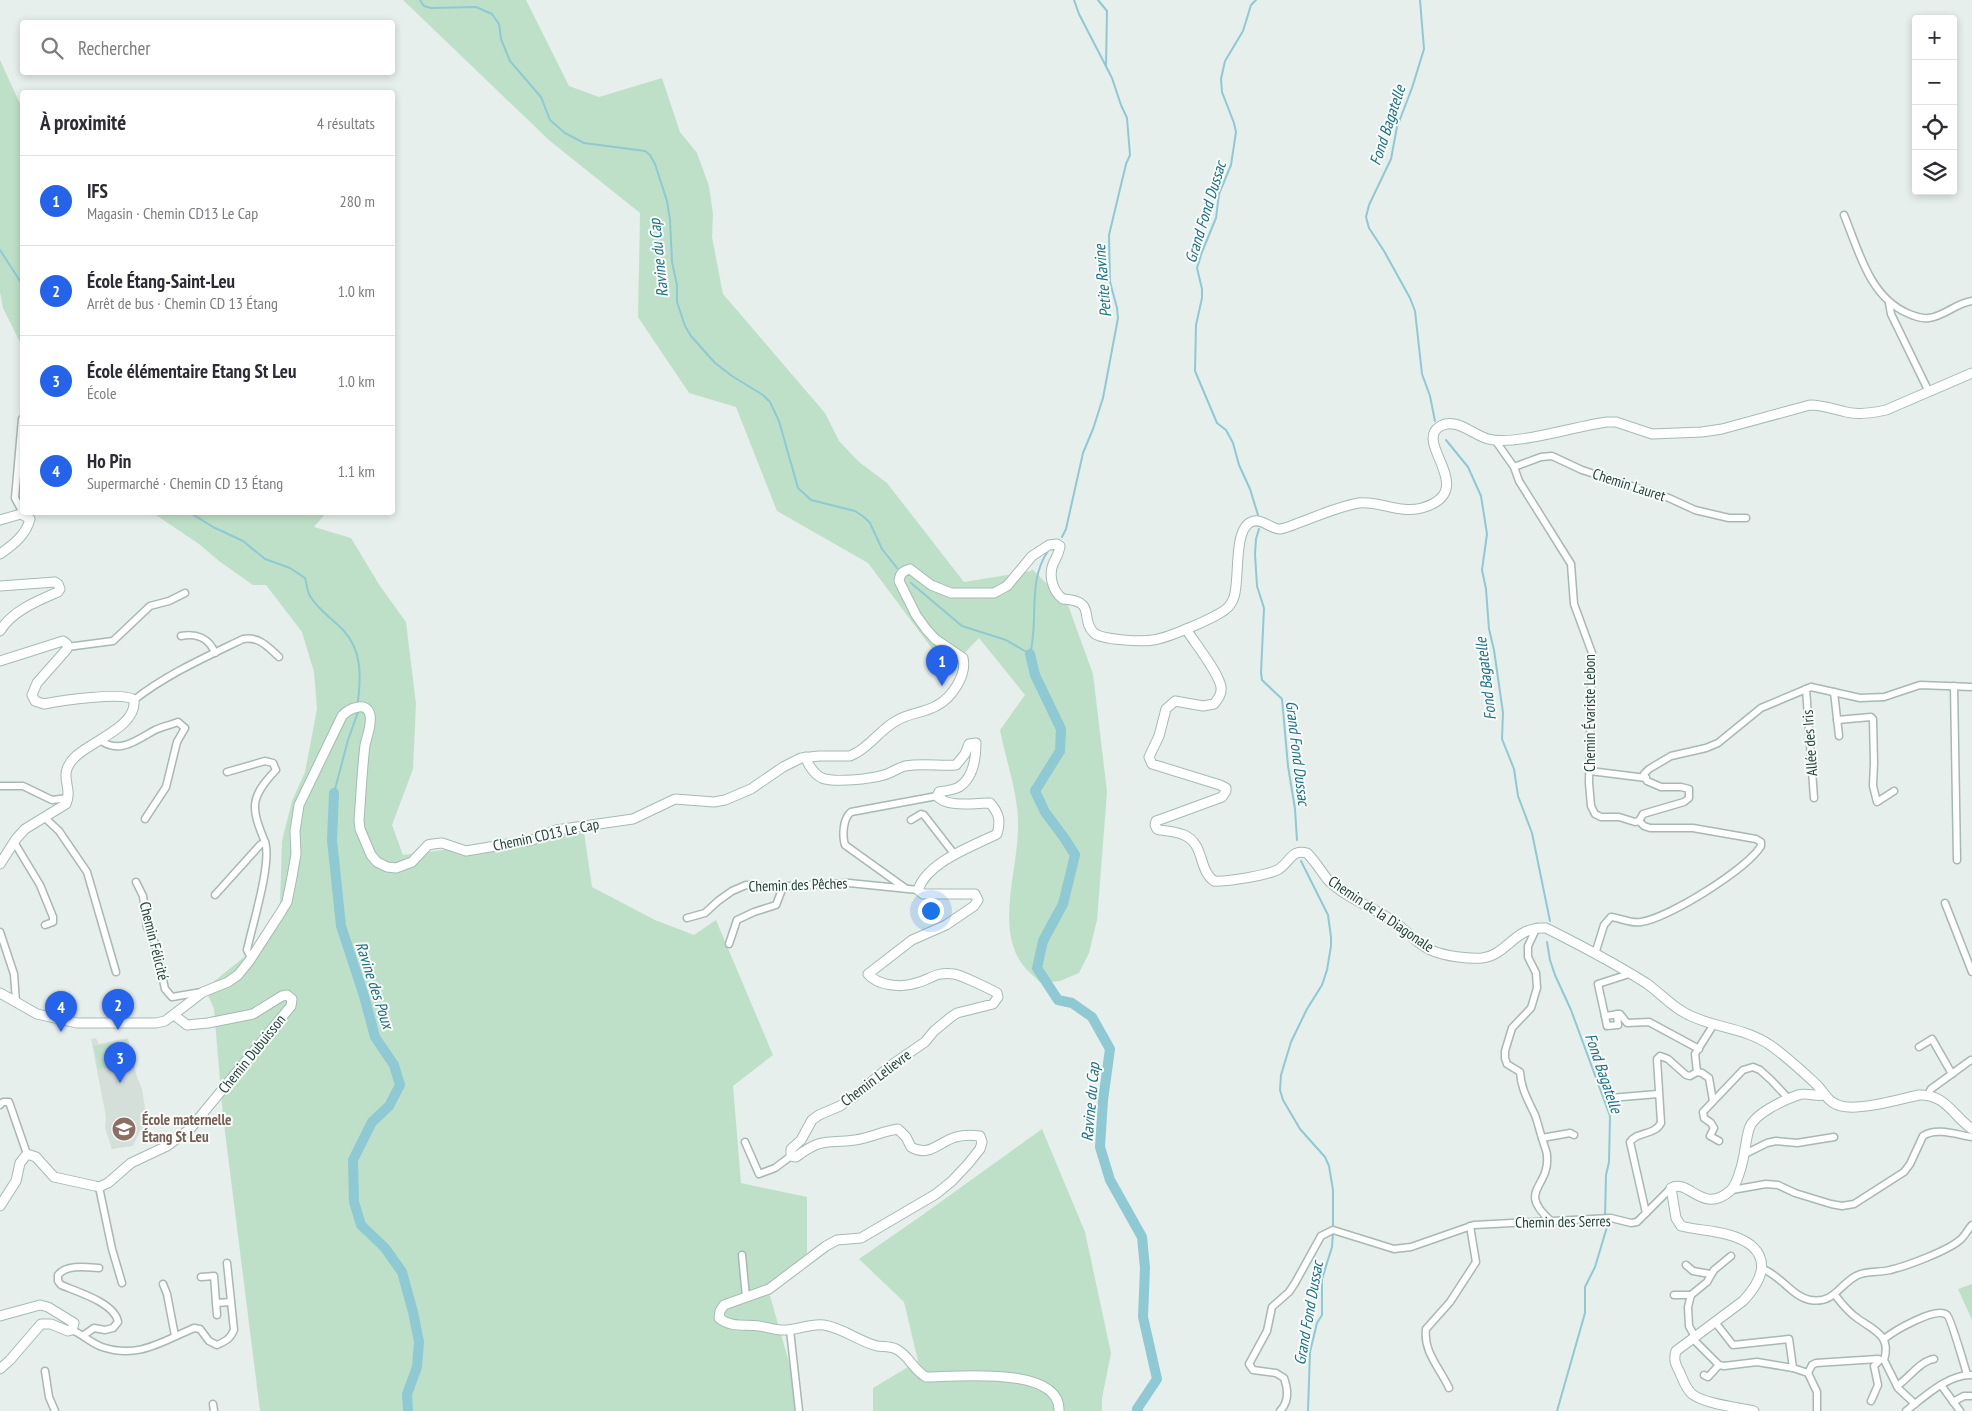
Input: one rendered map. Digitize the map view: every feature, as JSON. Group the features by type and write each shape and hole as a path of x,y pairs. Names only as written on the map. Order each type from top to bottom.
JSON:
{"main road":[{"path":"1496,440 1515,439 1607,422 1616,422 1652,434 1702,432 1722,429 1810,405 1821,405 1848,412 1876,413 1972,373"},
{"name":"Chemin CD13 Le Cap","path":"251,958 287,902 296,854 295,831 299,806 342,716 348,710 365,707 370,717 364,756 359,820 360,830 371,855 377,862 387,867 396,868 406,865 433,844 442,843 466,851 532,840 556,830 632,819 675,799 714,802 725,800 751,789 783,767 806,757 850,756 896,720 937,706 955,689 962,676 963,658 935,639 916,615 899,581 899,575 904,570 910,569 931,585 951,593 994,593 1007,586 1032,556 1049,545 1057,544 1060,546 1059,554 1052,568 1053,586 1062,599 1076,600 1082,604 1095,634 1104,638 1151,641 1186,629 1226,609 1234,597 1240,540 1245,528 1251,522 1258,520 1280,528 1361,503 1372,503 1405,510 1424,507 1442,496 1447,484 1445,472 1433,440 1439,427 1454,423 1483,437 1496,440"},
{"path":"0,520 20,514"},
{"path":"0,554 12,546 28,526 30,519 26,515"},
{"path":"0,586 55,582 60,589 58,592 14,615 0,632"},
{"name":"Chemin de la Diagonale","path":"1186,629 1217,677 1221,687 1220,697 1214,704 1202,706 1184,701 1175,701 1169,705 1149,761 1152,764 1226,788 1222,797 1156,821 1155,825 1157,829 1183,834 1195,842 1201,853 1209,878 1221,882 1270,872 1280,869 1294,853 1301,851 1307,853 1328,880 1338,888 1390,918 1422,946 1441,954 1482,958 1492,955 1519,934 1537,927"},
{"path":"0,661 61,641 68,646 66,651 37,683 32,695 35,701 44,704 109,695 125,695 134,700 133,711 126,720 77,755 69,763 65,777 68,798 65,805 25,829 0,864"},
{"path":"806,757 812,769 822,778 868,779 885,775 904,766 922,764 956,765 965,754 969,744 976,743 972,772 965,782 958,788 939,792 937,796 939,799 951,803 990,803 999,816 1000,825 997,834 955,855 924,877 918,890"},
{"name":"Chemin Lelievre","path":"791,1156 791,1149 801,1140 812,1120 852,1098 893,1064 925,1042 934,1031 957,1013 996,1002 997,993 954,974 931,976 917,983 906,985 878,982 868,974 912,940 946,925 974,906 978,900 975,894 923,894 918,890"},
{"path":"1537,927 1546,928 1628,973 1655,990 1684,1013 1748,1034 1770,1045 1817,1085 1831,1102 1837,1105 1852,1108 1919,1094 1928,1094 1944,1102 1972,1129"},
{"path":"0,993 37,1014 76,1023 156,1023 165,1021 203,992 233,978 251,958"},
{"name":"Chemin Dubuisson","path":"99,1187 108,1183 131,1163 167,1146 190,1129 279,1021 290,1006 292,999 287,995 282,996 253,1014 197,1025 187,1025 174,1015"},
{"path":"1754,1411 1706,1400 1692,1394 1674,1361 1674,1356 1676,1351 1749,1295 1763,1269 1761,1257 1754,1248 1736,1237 1681,1226 1676,1218 1671,1188 1682,1186 1700,1198 1708,1199 1717,1198 1732,1190 1738,1178 1745,1154 1749,1128 1753,1122 1761,1114 1788,1098 1801,1094 1824,1095"},
{"path":"791,1156 796,1157 814,1144 827,1141 856,1140 898,1129 906,1137 911,1147 920,1151 933,1150 953,1137 959,1136 980,1136 982,1142 980,1150 968,1164 936,1194 861,1238 837,1240 826,1246 769,1289 724,1305 720,1311 719,1318 724,1323 759,1326 774,1330 790,1330 821,1324 837,1328 877,1346 894,1348 905,1355 919,1373 926,1377 1004,1376 1042,1385 1053,1393 1059,1411"},
{"path":"0,1206 16,1181 20,1163 27,1154 36,1158 54,1177 99,1187"},
{"path":"0,1316 40,1305 48,1307 74,1323 72,1330 62,1330 51,1324 41,1324 0,1369"}],"street":[{"path":"1844,215 1878,291 1895,307 1918,317 1929,318 1943,314 1963,302 1972,301"},
{"path":"1889,302 1891,314 1929,392"},
{"name":"Chemin Évariste Lebon","path":"1496,440 1514,467 1519,481 1571,564 1574,604 1592,653 1590,798 1595,814 1601,817 1639,821"},
{"path":"20,442 15,498 20,506"},
{"name":"Chemin Lauret","path":"1514,467 1541,457 1552,456 1582,470 1669,498 1695,510 1730,518 1746,518"},
{"path":"68,646 113,641 150,606 185,593"},
{"path":"181,636 192,635 205,639 209,642 215,653"},
{"path":"134,700 154,684 249,638 263,642 279,656"},
{"path":"1595,954 1604,925 1611,917 1622,918 1634,923 1644,922 1688,903 1754,856 1761,846 1761,842 1756,839 1694,828 1650,828 1644,826 1639,821 1643,814 1684,802 1689,798 1689,789 1662,787 1647,781 1644,774 1649,769 1671,756 1706,748 1718,743 1760,708 1811,687 1860,698 1884,697 1920,685 1972,687"},
{"path":"1954,686 1957,860"},
{"name":"Allée des Iris","path":"1806,689 1814,798"},
{"path":"1834,692 1839,736"},
{"path":"1837,720 1871,717 1873,719 1873,786 1877,802 1894,791"},
{"path":"100,740 107,746 120,747 136,742 156,730 178,722 185,728 177,742 166,787 145,819"},
{"path":"227,772 265,761 273,763 276,770 264,782 255,802 254,816 267,850 247,950 251,958"},
{"path":"1590,771 1646,778"},
{"path":"0,786 22,786 52,800 68,798"},
{"path":"906,889 845,845 843,840 846,820 851,812 937,796"},
{"path":"911,820 924,814 955,855"},
{"path":"44,817 57,828 87,872 116,972"},
{"path":"14,842 40,885 53,917 53,922 45,926"},
{"path":"215,895 260,844 265,842"},
{"path":"1948,855 1957,852"},
{"name":"Chemin Félicité","path":"136,882 143,896 147,927 156,943 165,989 172,997 203,992"},
{"name":"Chemin des Pêches","path":"687,918 705,913 732,891 746,885 783,887 850,883 918,890"},
{"path":"729,944 737,920 776,905 783,887"},
{"path":"1945,903 1972,972"},
{"path":"1537,927 1528,946 1528,957 1536,972 1537,988 1531,1008 1512,1028 1505,1058 1507,1064 1520,1072 1523,1090 1535,1116 1542,1138 1547,1156 1545,1174 1537,1189 1535,1200 1540,1211 1551,1221"},
{"path":"0,932 14,974 16,1002"},
{"path":"1617,1014 1618,1025 1607,1026 1598,984 1628,973"},
{"path":"1605,1016 1620,1014 1627,1023 1649,1022 1699,1049"},
{"path":"1697,1072 1696,1054 1714,1024"},
{"path":"1919,1047 1932,1039 1952,1074"},
{"path":"1646,1213 1630,1142 1637,1136 1652,1132 1658,1127 1662,1117 1658,1094 1656,1059 1660,1056 1668,1059 1686,1076 1697,1072 1709,1078 1713,1101"},
{"path":"1928,1094 1931,1089 1971,1060"},
{"path":"1719,1141 1710,1136 1714,1128 1702,1115 1702,1112 1743,1070 1754,1067 1760,1070 1788,1098"},
{"path":"1610,1098 1658,1094"},
{"path":"0,1106 3,1102 9,1102 27,1154"},
{"path":"1732,1190 1766,1184 1778,1185 1796,1193 1842,1206 1854,1204 1904,1172 1926,1133 1946,1132 1972,1137"},
{"path":"1542,1138 1570,1133 1574,1135"},
{"path":"1745,1154 1767,1143 1776,1141 1803,1142 1834,1137"},
{"path":"745,1142 759,1174 775,1168 791,1156"},
{"path":"99,1187 112,1249 122,1283"},
{"name":"Chemin des Serres","path":"1280,1411 1287,1398 1284,1378 1276,1373 1251,1369 1250,1361 1267,1331 1272,1307 1292,1287 1321,1236 1333,1230 1394,1249 1410,1247 1470,1226 1611,1218 1631,1223 1636,1222 1671,1188"},
{"path":"1763,1269 1773,1273 1798,1295 1810,1300 1822,1300 1835,1296 1857,1276 1874,1271 1888,1271 1917,1261 1955,1244 1972,1225"},
{"path":"1449,1388 1427,1345 1426,1329 1450,1302 1476,1262 1470,1226"},
{"path":"742,1255 746,1297"},
{"path":"1731,1256 1710,1274 1707,1282 1691,1295 1688,1307 1689,1326 1694,1338 1719,1365 1728,1366 1752,1362 1794,1368 1808,1373 1817,1392 1817,1411"},
{"path":"72,1330 103,1347 132,1352 197,1328 208,1341 214,1344 229,1339 234,1330 227,1263"},
{"path":"1686,1265 1693,1271 1710,1274"},
{"path":"84,1335 94,1328 105,1330 113,1328 118,1322 116,1315 111,1308 103,1303 61,1285 58,1281 58,1275 65,1270 74,1268 99,1268"},
{"path":"201,1277 214,1276 217,1315"},
{"path":"163,1284 168,1294 175,1336"},
{"path":"1674,1295 1691,1295"},
{"path":"1835,1296 1849,1312 1878,1332 1884,1339 1886,1354 1874,1369 1878,1385 1871,1401"},
{"path":"216,1303 231,1302"},
{"path":"1884,1339 1894,1331 1927,1316 1942,1313 1948,1315 1952,1322 1956,1344 1969,1374 1941,1385 1906,1411"},
{"path":"1715,1322 1733,1345 1789,1339 1794,1368"},
{"path":"790,1330 799,1411"},
{"path":"1897,1386 1907,1380 1922,1364 1934,1359"},
{"path":"1808,1373 1816,1363 1881,1360"},
{"path":"1881,1360 1897,1386 1915,1404"},
{"path":"1704,1375 1708,1377 1719,1365"},
{"path":"45,1371 49,1397 55,1411"},
{"path":"1941,1385 1960,1411"},
{"path":"1952,1402 1964,1396 1972,1396"}],"shaded area":[{"path":"96,1038 99,1044 128,1038 137,1077 142,1089 145,1108 149,1116 149,1124 140,1131 133,1146 112,1149 105,1128 106,1117 91,1039"}],"green space":[{"path":"403,0 526,0 569,86 599,97 662,78 680,132 697,153 709,186 713,214 712,237 723,294 825,413 839,441 859,462 887,483 964,582 1031,571 1032,569 1068,605 1093,674 1107,792 1097,920 1089,953 1079,973 1060,981 1041,983 1022,964 1014,949 1010,932 1010,896 1018,824 1014,789 1000,730 1025,695 979,638 948,670 868,563 777,511 736,407 689,393 638,317 640,213 550,141"},
{"path":"0,60 20,104 20,342 3,308 0,292"},
{"path":"156,515 324,515 314,527 351,538 380,586 406,622 416,704 413,769 392,825 403,855 584,832 592,887 655,920 694,935 716,920 773,1055 733,1086 741,1183 807,1197 807,1253 768,1289 803,1411 260,1411 223,1116 214,1009 204,986 212,983 248,954 270,923 280,903 282,841 292,801 305,772 317,709 314,672 302,632 266,585 253,585 199,544"},
{"path":"127,1040 131,1063 98,1069 94,1046"},
{"path":"1042,1129 1085,1232 1111,1353 1102,1398 1102,1411 873,1411 873,1388 918,1361 904,1302 859,1259"},
{"path":"1972,1284 1972,1320 1958,1289"}],"waterway":[{"name":"Ravine du Cap","path":"420,0 424,6 431,8 476,7 492,14 499,24 501,39 510,61 541,97 550,120 565,133 584,143 645,151 650,155 655,164 667,201 672,262 677,285 677,302 685,326 691,336 715,363 763,395 770,402 779,421 798,488 811,500 855,511 864,517 870,523 882,549 897,568"},
{"name":"Petite Ravine","path":"1062,537 1066,529 1083,453 1103,398 1118,318 1110,282 1109,235 1126,164 1130,155 1127,118 1112,78 1079,14 1074,0"},
{"path":"1098,0 1107,11 1106,65"},
{"name":"Grand Fond Dussac","path":"1256,0 1251,5 1243,31 1225,61 1221,79 1222,92 1236,132 1231,165 1219,194 1216,218 1197,268 1202,298 1196,325 1195,371 1217,423 1226,430 1233,443 1239,465 1250,489 1258,515"},
{"name":"Fond Bagatelle","path":"1420,0 1424,49 1397,127 1391,159 1369,205 1366,217 1369,228 1384,251 1410,298 1415,311 1422,374 1430,396 1435,421"},
{"name":"Ravine des Poux","path":"0,250 20,281"},
{"name":"Fond Bagatelle","path":"1446,440 1468,467 1481,496 1487,534 1482,570 1486,589 1489,629 1503,713 1502,739 1514,769 1518,796 1532,833 1550,921"},
{"name":"Ravine des Poux","path":"194,515 213,527 243,541 265,559 290,568 305,578 308,592 313,601 343,630 354,646 360,673 358,701"},
{"name":"Grand Fond Dussac","path":"1259,529 1255,554 1257,586 1264,608 1261,673 1262,680 1282,699 1297,840"},
{"name":"Ravine du Cap","path":"911,583 962,626 1006,640 1030,654 1034,628 1035,588 1042,563 1048,551"},
{"name":"Ravine du Cap","path":"1030,654 1035,675 1061,729 1060,751 1035,791 1045,812 1075,855 1063,904 1043,941 1037,968 1058,1000 1072,1003 1092,1017 1110,1049 1103,1100 1100,1147 1110,1180 1142,1237 1145,1268 1143,1317 1157,1379 1137,1409 1138,1411"},
{"name":"Ravine des Poux","path":"334,793 348,740 358,712"},
{"name":"Ravine des Poux","path":"334,793 332,840 341,926 375,1037 394,1065 400,1085 389,1106 372,1122 353,1160 354,1202 361,1225 385,1248 402,1272 413,1312 419,1342 417,1367 407,1394 408,1411"},
{"name":"Grand Fond Dussac","path":"1301,861 1328,915 1331,946 1322,985 1307,1009 1291,1042 1281,1075 1280,1090 1283,1100 1300,1129 1325,1157 1329,1166 1333,1190 1333,1227"},
{"name":"Fond Bagatelle","path":"1547,942 1555,975 1571,1010 1610,1116 1605,1217"},
{"name":"Fond Bagatelle","path":"1557,1411 1585,1313 1585,1287 1595,1267 1607,1227"},
{"name":"Grand Fond Dussac","path":"1308,1411 1310,1352 1317,1323 1322,1315 1322,1279 1332,1247 1333,1232"}],"place":[{"name":"IFS","path":"942,686"},
{"name":"École Étang-Saint-Leu","path":"118,1030"},
{"name":"Ho Pin","path":"61,1032"},
{"name":"École élémentaire Etang St Leu","path":"120,1083"},
{"name":"École maternelle Étang St Leu","path":"124,1129"}]}
